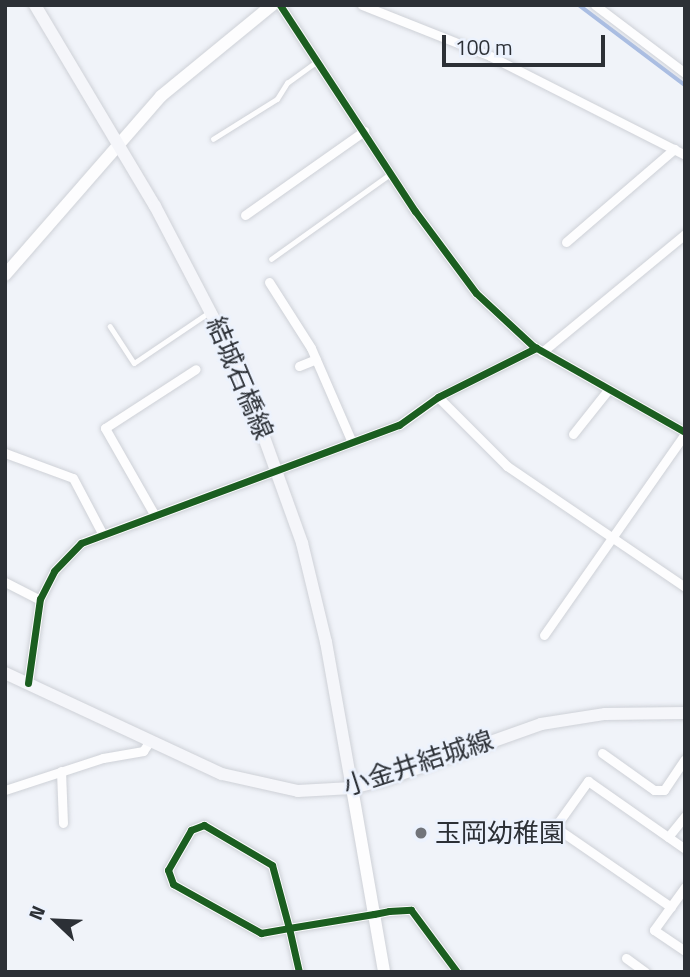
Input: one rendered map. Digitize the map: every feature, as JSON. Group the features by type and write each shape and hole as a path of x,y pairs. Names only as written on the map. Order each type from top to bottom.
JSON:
{"main road":[{"name":"結城石橋線","path":"35,5 211,310 238,365 278,470 313,587 352,788"},
{"name":"小金井結城線","path":"5,673 150,741 256,785 298,791 352,788 541,724 605,714 685,713"}],"street":[{"path":"5,275 161,96 272,5"},
{"path":"280,5 456,270 539,350 685,433 544,635"},
{"path":"362,5 490,56 685,155"},
{"path":"595,5 685,73"},
{"path":"246,215 363,131"},
{"path":"566,242 674,149"},
{"path":"28,683 40,600 54,570 81,543 351,440 398,425 438,397 539,350 685,234"},
{"path":"270,282 316,359 351,440"},
{"path":"299,366 316,359"},
{"path":"154,514 105,428 196,369"},
{"path":"573,434 608,390"},
{"path":"438,397 455,419 506,466 685,587"},
{"path":"5,453 74,478 103,535"},
{"path":"5,582 40,600"},
{"path":"5,790 61,771 143,751 150,741"},
{"path":"602,753 654,790 664,790 684,757"},
{"path":"61,771 63,823"},
{"path":"671,907 555,827 589,780 685,849"},
{"path":"352,788 384,972"},
{"path":"668,837 685,816"},
{"path":"299,972 289,928 272,865 204,825 191,830 168,870 173,884 261,933 289,928 374,914 411,910 457,972"},
{"path":"683,892 654,930 685,951"},
{"path":"626,958 645,972"}],"lane":[{"path":"213,139 277,99 287,83 317,60"},
{"path":"271,259 391,173"},
{"path":"110,326 134,363 211,310"}],"waterway":[{"path":"579,5 685,85"}],"cycle path":[{"path":"280,5 415,211 476,293 533,346 685,432"},
{"path":"28,683 40,599 54,571 81,543 399,425 438,397 536,348"},
{"path":"299,972 289,928 272,865 204,825 191,830 168,870 173,884 261,933 289,928 374,914 389,911 411,910 457,972"}],"place":[{"name":"玉岡幼稚園","path":"421,833"}]}
